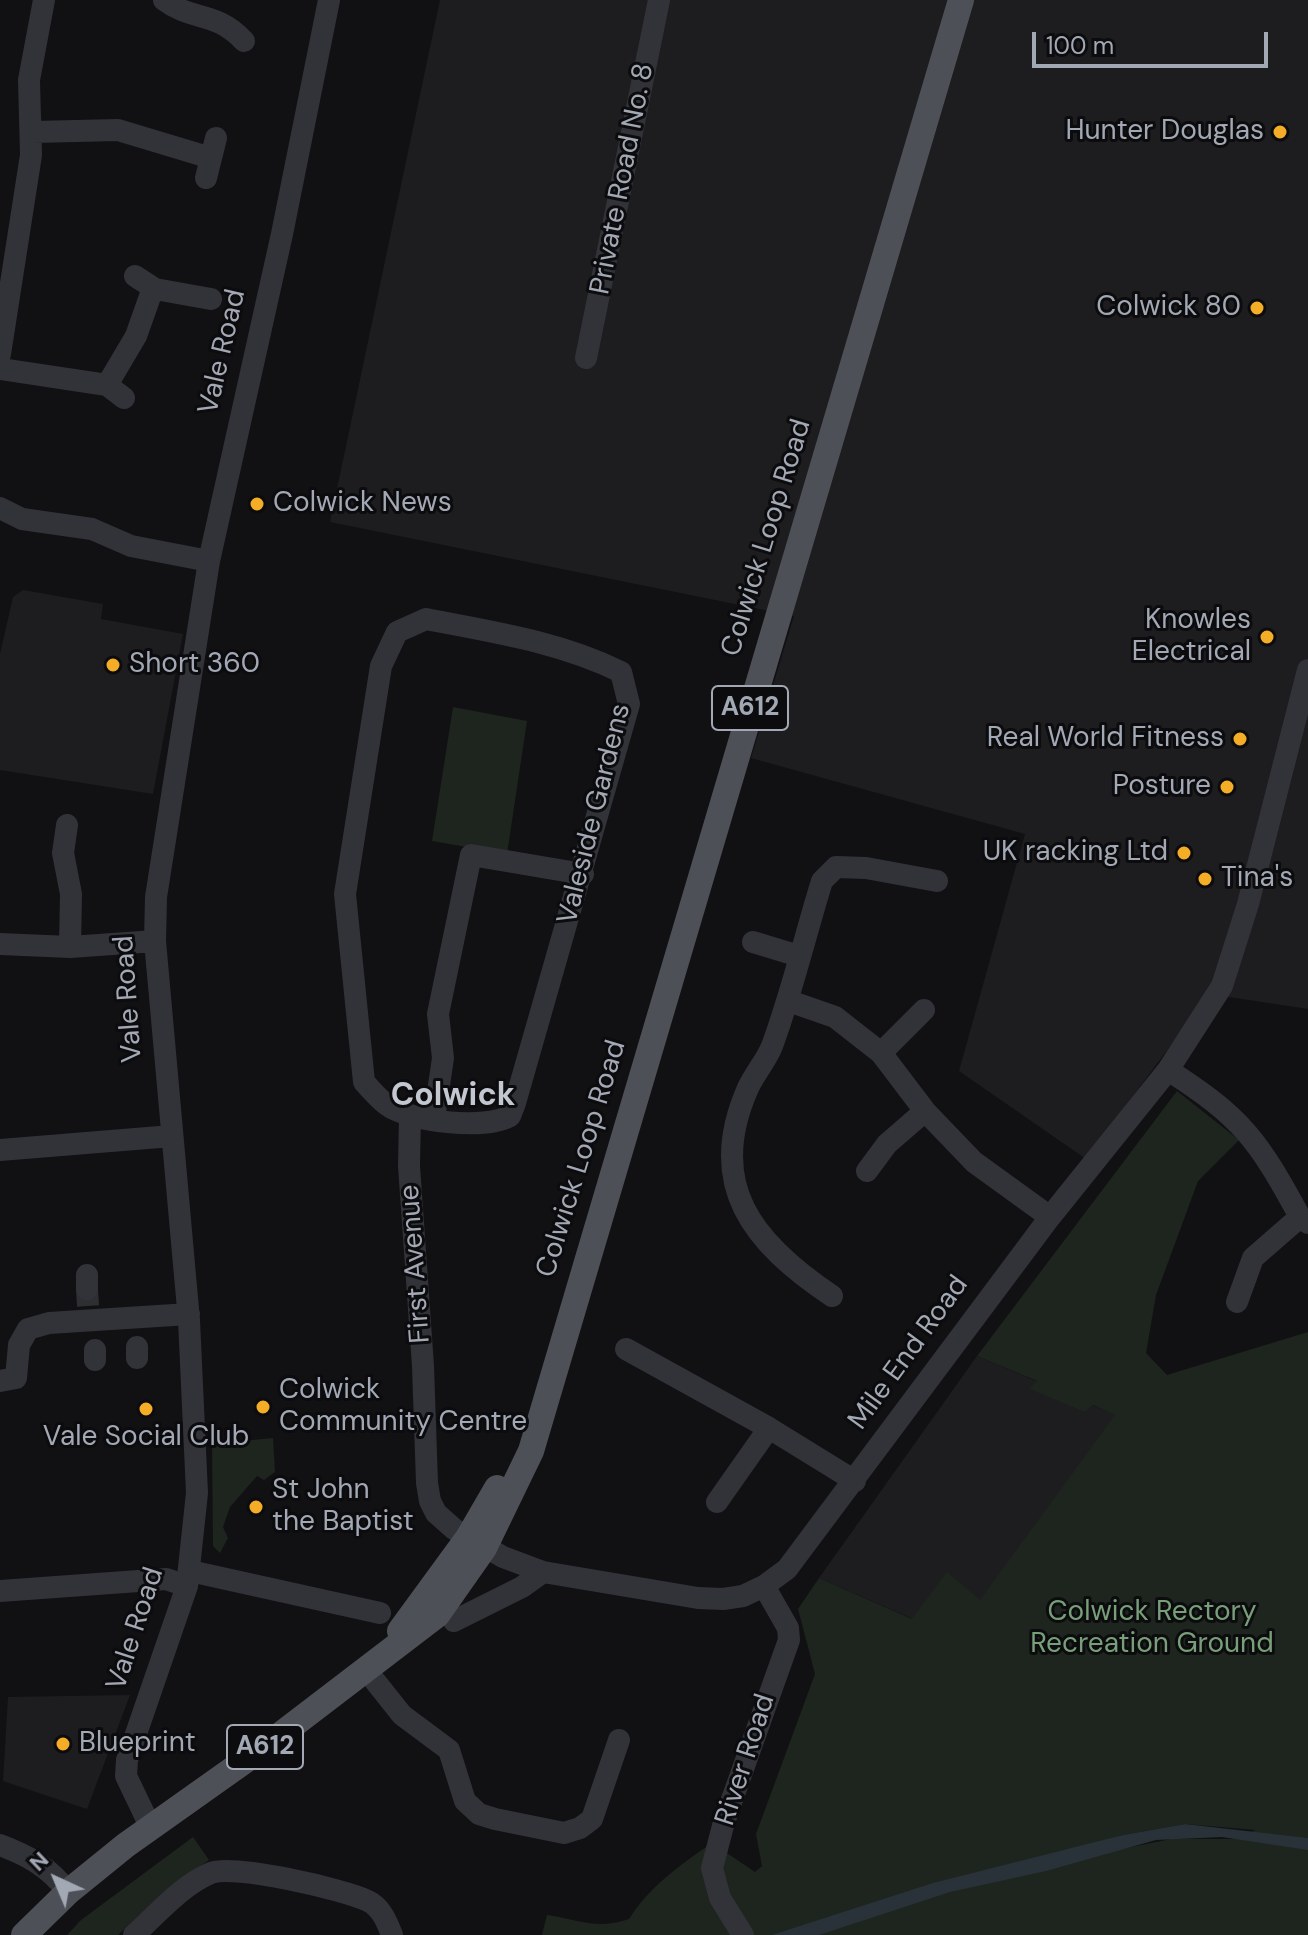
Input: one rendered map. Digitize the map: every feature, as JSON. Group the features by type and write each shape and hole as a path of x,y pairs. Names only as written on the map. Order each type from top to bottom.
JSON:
{"main road":[{"name":"Colwick Loop Road","path":"476,1543 515,1489 531,1451 961,0"},
{"name":"A612","path":"24,1935 68,1892 150,1826 371,1667 437,1615 476,1543"}],"street":[{"path":"0,354 33,132 28,109 29,80 44,0"},
{"path":"164,0 175,8 240,26"},
{"name":"Vale Road","path":"150,1826 126,1776 127,1760 189,1579 197,1452 189,1314 155,941 159,869 209,561 282,234 329,0"},
{"name":"Private Road No. 8","path":"586,358 659,0"},
{"path":"33,132 118,130 211,158"},
{"path":"0,369 115,392 136,336 144,282 211,299"},
{"path":"0,508 22,519 92,529 131,546 209,561"},
{"name":"Valeside Gardens","path":"426,619 575,652 621,672 629,704 583,874 510,1116 489,1124 410,1116 386,1105 364,1082 345,894 381,666 397,632 426,619"},
{"name":"Mile End Road","path":"476,1543 543,1572 698,1598 743,1596 764,1586 787,1569 1050,1217 1168,1070 1206,1014 1228,968 1308,670"},
{"path":"67,825 63,853 71,894 70,947"},
{"path":"434,1119 443,1058 438,1014 471,855 583,874"},
{"path":"832,1296 791,1269 751,1225 731,1173 732,1134 749,1087 768,1056 789,1001 822,881 836,867 866,868 937,881"},
{"path":"0,944 70,947 155,941"},
{"path":"753,942 799,956"},
{"path":"789,1001 835,1017 881,1053 925,1111 974,1162 1050,1217"},
{"path":"881,1053 924,1010"},
{"path":"1168,1070 1222,1107 1248,1130 1304,1220 1253,1258 1237,1302"},
{"path":"867,1171 887,1144 925,1111"},
{"name":"First Avenue","path":"410,1116 409,1179 423,1366 427,1483 436,1513 476,1543"},
{"path":"0,1150 172,1136"},
{"path":"0,1381 16,1378 19,1345 28,1329 49,1323 91,1319 137,1338 189,1314"},
{"path":"635,1360 769,1428 855,1481"},
{"path":"717,1502 726,1475 769,1428"},
{"path":"454,1621 522,1587 543,1572"},
{"path":"0,1591 189,1579 380,1613"},
{"name":"River Road","path":"743,1935 720,1898 712,1868 724,1822 789,1640 788,1628 764,1586"},
{"path":"371,1667 402,1715 449,1750 465,1801 479,1814 495,1819 564,1833 580,1828 592,1819 619,1740"},
{"path":"0,1845 32,1857 55,1875 68,1892"},
{"path":"134,1935 204,1876 222,1869 273,1877 369,1901 384,1916 392,1935"}],"shaded area":[{"path":"440,0 1308,0 1308,1009 1209,994 1086,1159 959,1071 1025,834 751,758 794,616 330,522"},
{"path":"23,590 103,604 101,619 183,634 153,794 0,770 0,654 13,597"},
{"path":"977,1356 1116,1415 980,1601 913,1619 819,1578"},
{"path":"130,1695 87,1809 3,1781 8,1697"},
{"path":"1185,1824 1308,1838 1308,1850 1222,1837 1156,1840 1046,1871 950,1892 819,1935 772,1935 933,1883 1123,1835"}],"green space":[{"path":"453,707 527,721 507,854 432,841"},
{"name":"Colwick Rectory Recreation Ground","path":"1177,1091 1239,1140 1198,1181 1156,1295 1146,1353 1167,1375 1308,1332 1308,1935 542,1935 547,1915 597,1924 629,1919 656,1886 712,1843 755,1872 762,1866 756,1834 815,1674 798,1609 819,1578 912,1619 947,1572 980,1600 1115,1415 1093,1405 1085,1412 1030,1389 1037,1381 977,1356","holes":["1185,1824 1255,1830 1239,1839 1171,1839 1117,1850 1059,1853 1123,1835"]},
{"path":"273,1438 275,1472 264,1480 257,1476 230,1507 223,1527 228,1538 220,1553 213,1546 212,1444"},
{"path":"193,1837 209,1860 160,1896 118,1935 67,1935 81,1920"}],"tunnel":[{"path":"87,1289 88,1306"}],"place":[{"name":"Hunter Douglas","path":"1280,132"},
{"name":"Colwick 80","path":"1257,308"},
{"name":"Colwick News","path":"257,504"},
{"name":"Knowles Electrical","path":"1267,637"},
{"name":"Short 360","path":"113,665"},
{"name":"Real World Fitness","path":"1240,739"},
{"name":"Posture","path":"1227,787"},
{"name":"UK racking Ltd","path":"1184,853"},
{"name":"Tina's","path":"1205,879"},
{"name":"Colwick Community Centre","path":"263,1407"},
{"name":"Vale Social Club","path":"146,1409"},
{"name":"St John the Baptist","path":"256,1507"},
{"name":"Blueprint","path":"63,1744"}],"district":[{"name":"Colwick","path":"453,1097"}]}
